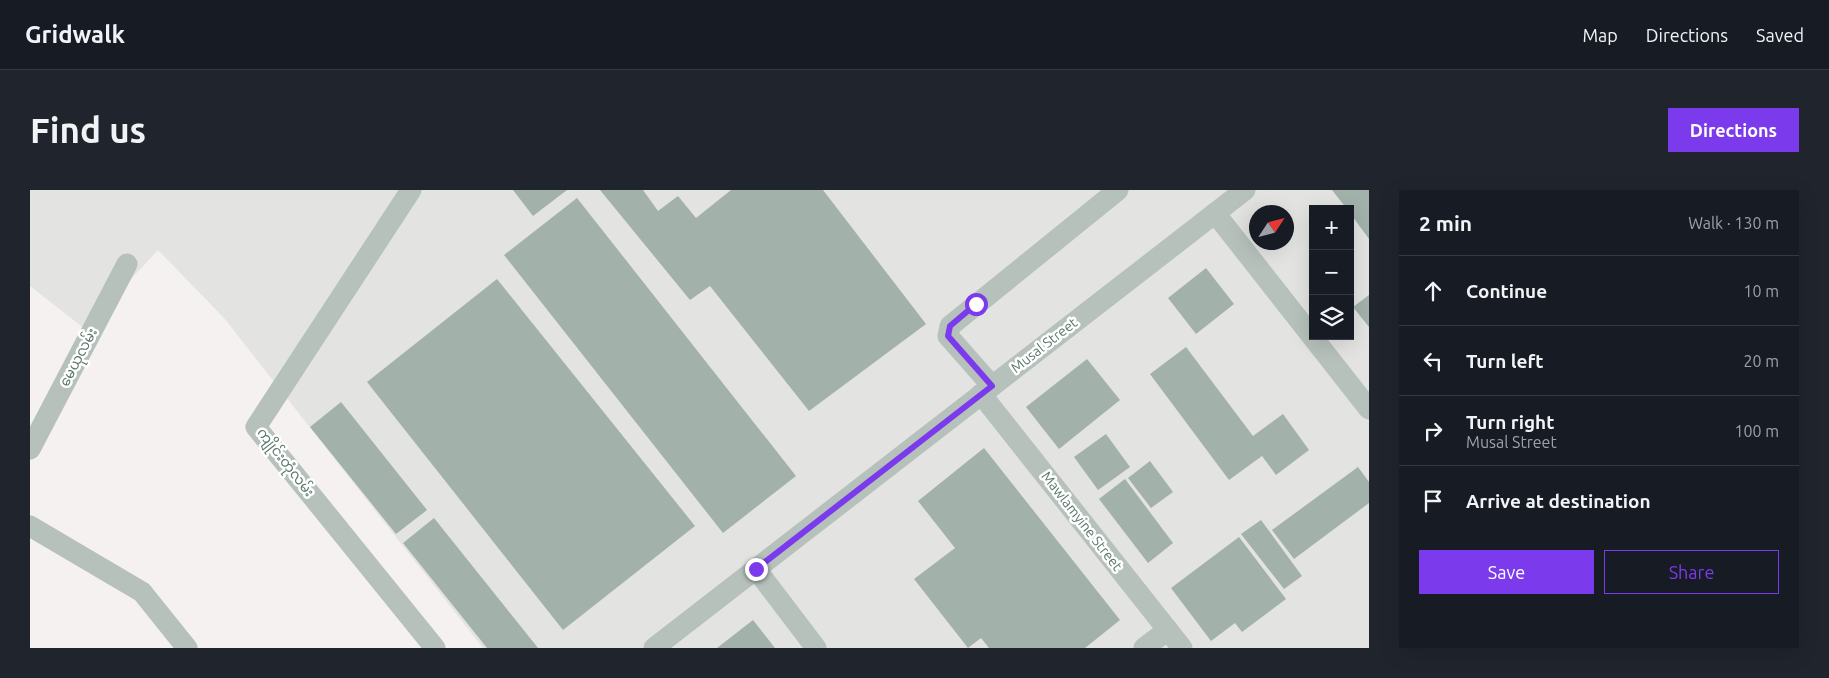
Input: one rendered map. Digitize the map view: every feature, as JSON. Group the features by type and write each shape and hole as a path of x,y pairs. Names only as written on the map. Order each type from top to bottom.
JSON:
{"street":[{"name":"ကျိုင်းတုံလမ်း","path":"411,190 256,427 435,648"},
{"name":"Mawlamyine Street","path":"1118,190 950,326 948,336 986,390 1182,648"},
{"name":"Musal Street","path":"654,648 1245,190"},
{"path":"1215,213 1369,409"},
{"name":"မေယုလမ်း","path":"30,450 127,264"},
{"path":"30,526 142,592 187,648"},
{"path":"756,569 816,648"},
{"path":"1144,648 1168,630"}],"shaded area":[{"path":"30,190 1369,190 1369,648 483,648 224,318 158,250 85,329 30,286"}],"building":[{"path":"513,190 567,190 533,216"},
{"path":"600,190 643,190 658,211 678,196 696,218 731,190 823,190 926,324 809,411 710,286 690,300"},
{"path":"1332,190 1369,190 1369,239 1354,218 1354,205 1344,205"},
{"path":"577,198 796,476 723,533 504,255"},
{"path":"1206,268 1234,304 1196,334 1168,298"},
{"path":"497,279 695,526 563,630 367,382"},
{"path":"1369,295 1369,327 1354,308"},
{"path":"1186,347 1253,436 1283,414 1309,450 1276,475 1262,456 1229,480 1150,374"},
{"path":"1087,359 1120,400 1059,449 1026,407"},
{"path":"341,402 427,510 396,534 310,427"},
{"path":"1106,434 1130,467 1098,490 1074,457"},
{"path":"984,448 1120,620 1085,648 989,648 981,638 968,648 914,579 955,548 918,501"},
{"path":"1150,461 1173,492 1151,508 1128,478"},
{"path":"1358,467 1369,482 1369,503 1294,559 1272,530"},
{"path":"1125,479 1173,543 1148,563 1099,499"},
{"path":"434,518 538,648 487,648 403,543"},
{"path":"1261,520 1302,576 1284,589 1241,534"},
{"path":"1239,537 1286,599 1242,632 1235,623 1211,641 1171,588"},
{"path":"753,620 775,648 717,648"}],"route":[{"path":"756,569 992,386 948,336 950,326 976,304"}]}
